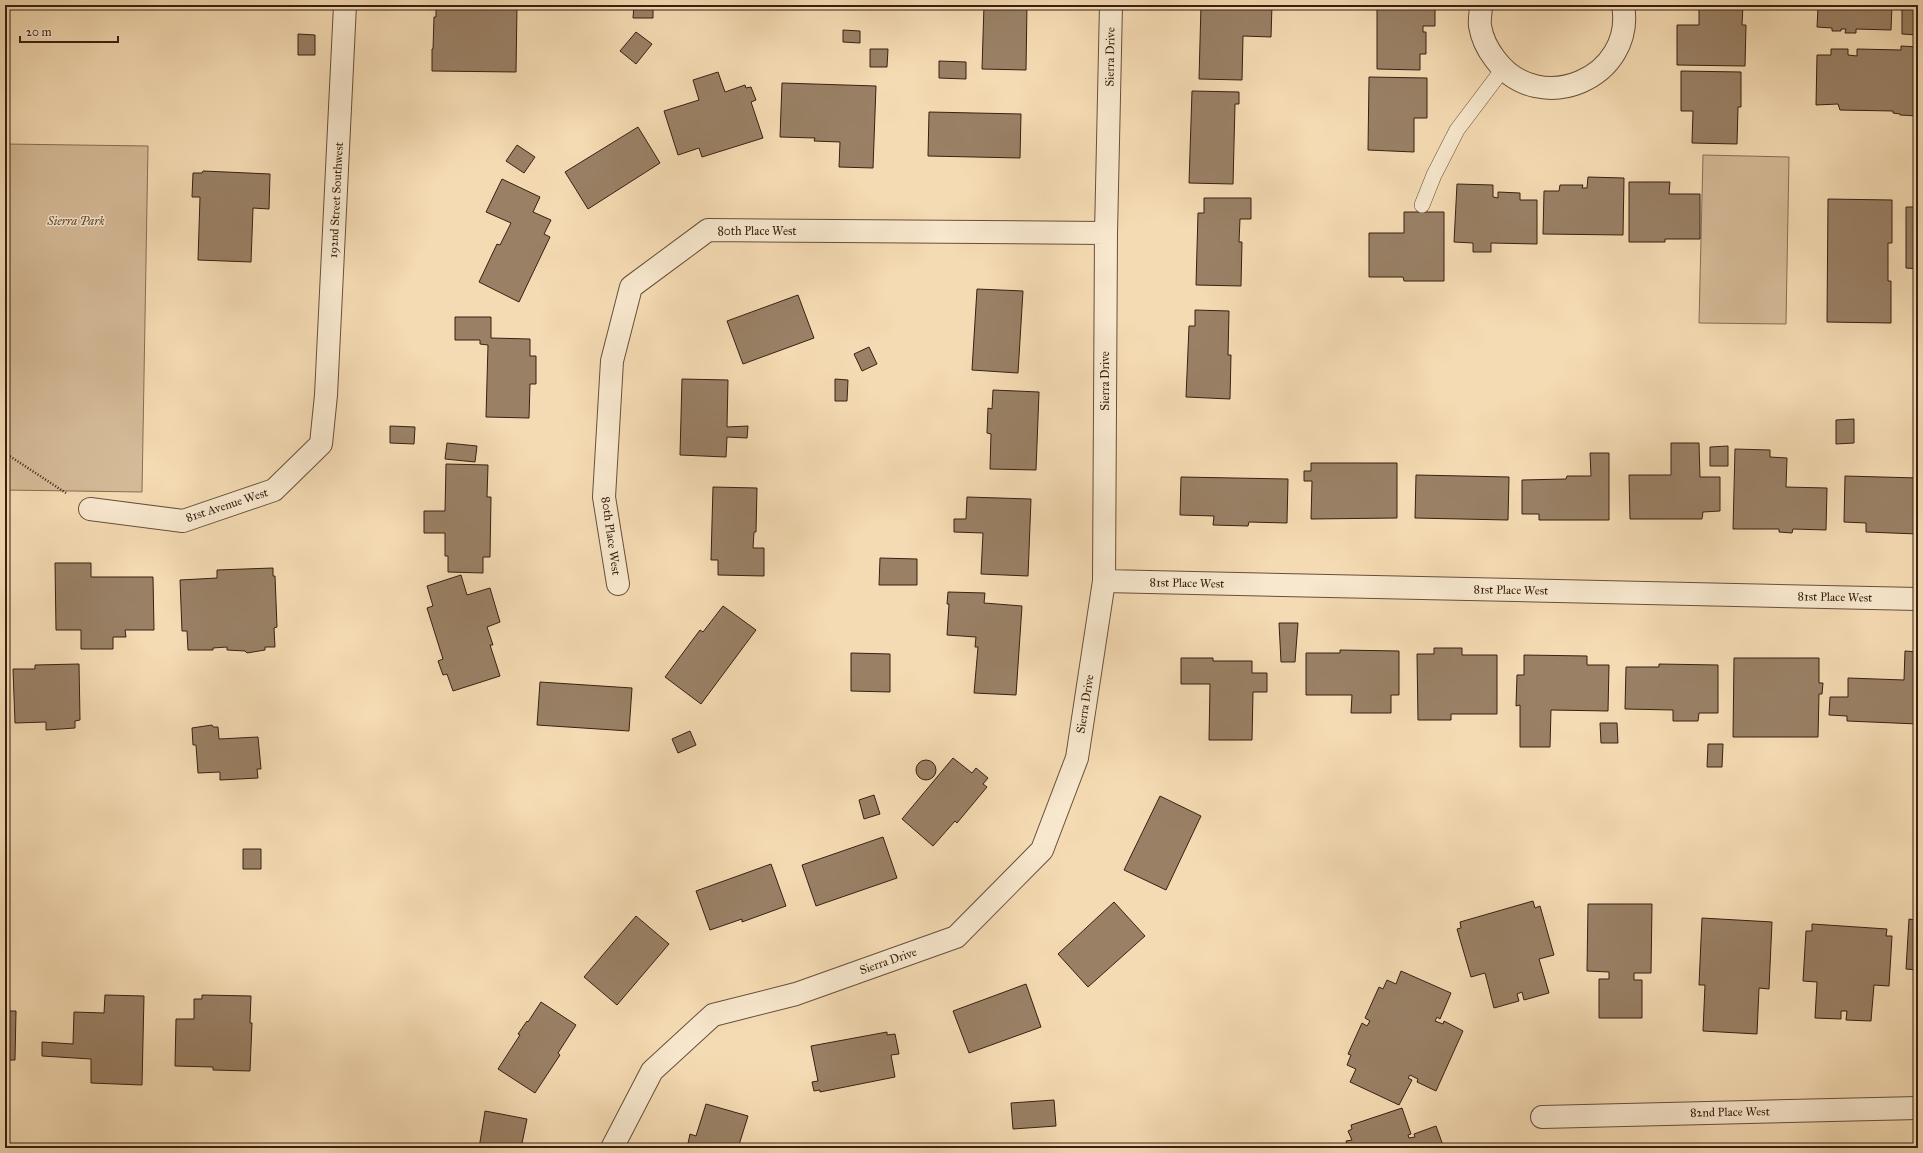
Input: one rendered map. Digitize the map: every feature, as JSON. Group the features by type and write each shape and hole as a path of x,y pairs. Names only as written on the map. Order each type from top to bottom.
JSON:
{"street":[{"name":"192nd Street Southwest","path":"326,395 345,5"},
{"name":"Sierra Drive","path":"612,1148 652,1071 713,1015 796,994 956,938 1042,850 1077,758 1104,581 1106,233 1111,5"},
{"path":"1481,5 1480,27 1488,50 1502,69 1522,82 1545,88 1570,87 1592,77 1609,61 1621,41 1625,17 1623,5"},
{"name":"80th Place West","path":"618,584 604,497 612,361 631,287 708,230 1106,233"},
{"name":"81st Avenue West","path":"90,509 183,521 274,490 321,444 326,395"},
{"name":"81st Place West","path":"1104,581 1918,599"},
{"name":"82nd Place West","path":"1542,1117 1918,1108"}],"lane":[{"path":"1422,205 1434,175 1457,130 1502,69"}],"path":[{"path":"5,453 90,509"}],"green space":[{"name":"Sierra Park","path":"5,144 148,146 142,492 5,490"},
{"path":"1703,155 1789,157 1786,324 1699,323"}],"building":[{"path":"436,5 517,5 516,72 432,71 432,49"},
{"path":"634,5 653,5 653,18 633,18"},
{"path":"984,5 1027,5 1026,70 982,69"},
{"path":"1201,5 1272,5 1271,37 1243,36 1242,80 1199,79"},
{"path":"1377,5 1435,5 1435,26 1423,26 1423,32 1426,32 1426,54 1420,54 1420,70 1377,69"},
{"path":"1699,5 1743,5 1742,25 1746,25 1745,66 1677,65 1677,25 1699,25"},
{"path":"1824,5 1892,5 1891,30 1856,29 1856,33 1845,33 1846,29 1841,29 1841,31 1832,31 1832,28 1817,27 1818,8 1824,8"},
{"path":"1902,5 1918,5 1918,35 1902,34"},
{"path":"843,30 860,31 860,43 843,42"},
{"path":"636,32 652,44 636,64 620,51"},
{"path":"298,34 315,35 315,55 298,55"},
{"path":"1901,46 1918,47 1918,116 1900,115 1893,113 1893,111 1840,110 1838,104 1816,105 1817,55 1831,55 1831,49 1848,49 1848,55 1857,56 1857,49 1901,50"},
{"path":"870,49 888,49 887,67 870,67"},
{"path":"939,61 966,62 966,79 939,78"},
{"path":"1681,71 1741,72 1741,107 1738,107 1737,144 1692,143 1693,111 1681,111"},
{"path":"718,72 725,92 745,85 746,88 751,87 756,100 751,102 763,138 702,157 699,148 678,155 664,111 699,100 693,80"},
{"path":"1369,77 1427,78 1427,118 1414,118 1414,152 1368,150"},
{"path":"782,83 876,86 873,168 839,167 840,142 814,141 815,138 780,137"},
{"path":"1192,91 1239,92 1239,104 1235,104 1233,184 1189,183"},
{"path":"929,112 1021,114 1020,158 928,156"},
{"path":"638,127 660,163 588,209 565,172"},
{"path":"517,145 535,157 524,173 506,161"},
{"path":"203,171 270,174 269,209 253,208 251,262 198,260 200,197 192,197 193,173 202,173"},
{"path":"1588,177 1624,178 1623,235 1543,234 1544,191 1559,191 1560,185 1583,185 1582,188 1587,188"},
{"path":"502,179 540,197 533,212 551,220 544,234 550,237 519,302 479,282 497,244 500,245 511,223 486,212"},
{"path":"1629,182 1670,182 1669,194 1700,194 1700,239 1665,239 1665,242 1629,242"},
{"path":"1457,184 1493,185 1493,197 1498,198 1498,192 1520,193 1520,200 1537,200 1537,244 1491,243 1491,252 1473,252 1473,243 1454,242"},
{"path":"1204,198 1251,198 1251,219 1240,219 1239,242 1242,242 1241,286 1196,285 1198,213 1204,213"},
{"path":"1828,199 1892,200 1892,243 1888,243 1888,281 1891,281 1891,323 1827,322"},
{"path":"1906,207 1918,207 1918,269 1906,268"},
{"path":"1404,212 1444,212 1444,281 1404,281 1403,277 1369,277 1369,233 1404,233"},
{"path":"977,289 1023,291 1018,373 972,370"},
{"path":"798,295 814,338 743,364 727,321"},
{"path":"1195,310 1229,311 1228,355 1231,355 1230,399 1186,397 1189,326 1195,326"},
{"path":"455,317 491,317 491,338 530,339 530,356 536,356 536,384 530,384 529,418 486,417 488,345 480,344 480,340 455,340"},
{"path":"869,347 877,364 862,371 854,354"},
{"path":"682,379 728,380 727,427 748,426 747,438 727,437 726,457 680,455"},
{"path":"835,379 848,380 847,401 835,401"},
{"path":"993,390 1039,392 1036,470 990,469 991,434 987,433 988,408 992,409"},
{"path":"1854,419 1854,443 1836,444 1836,420"},
{"path":"390,426 415,427 414,444 390,443"},
{"path":"447,443 477,446 475,462 445,459"},
{"path":"1671,443 1699,443 1700,477 1720,477 1720,511 1703,512 1702,519 1630,519 1629,475 1671,475"},
{"path":"1728,446 1728,466 1710,466 1710,447"},
{"path":"1735,449 1770,450 1770,457 1787,458 1786,487 1827,488 1826,530 1793,529 1792,533 1779,532 1779,529 1733,529"},
{"path":"1590,453 1609,453 1609,520 1539,520 1539,514 1522,514 1522,480 1566,479 1567,476 1591,476"},
{"path":"1311,463 1397,463 1397,518 1311,519 1312,481 1304,481 1304,471 1311,471"},
{"path":"446,464 488,465 487,497 491,497 490,557 483,557 483,573 448,572 448,556 445,556 445,533 424,533 424,511 445,511"},
{"path":"1416,475 1509,477 1508,520 1415,518"},
{"path":"1845,476 1918,478 1918,534 1866,532 1866,523 1844,522"},
{"path":"1181,477 1288,479 1287,523 1249,522 1248,526 1213,525 1214,516 1180,515"},
{"path":"713,487 757,488 756,532 754,532 753,548 764,548 764,576 718,575 718,560 711,560"},
{"path":"967,497 1031,499 1028,576 981,574 983,533 954,532 954,519 966,519"},
{"path":"880,558 917,559 917,585 879,585"},
{"path":"55,563 91,563 91,577 153,577 154,630 125,630 126,637 113,637 113,649 81,649 81,630 56,630"},
{"path":"273,568 273,576 275,576 277,627 274,628 275,647 265,647 265,650 247,653 245,651 227,650 227,647 213,648 213,650 188,650 187,631 182,631 180,580 217,578 217,570"},
{"path":"461,575 467,595 490,588 500,622 487,627 493,645 490,645 500,676 453,691 447,674 443,675 438,661 443,659 427,608 433,606 427,586"},
{"path":"948,592 985,593 984,603 1022,606 1016,695 974,693 978,647 975,647 976,637 947,635 949,604 947,604"},
{"path":"723,606 756,630 701,704 665,677 700,630 703,632"},
{"path":"1279,623 1298,623 1295,662 1281,662"},
{"path":"1434,648 1462,648 1462,655 1497,655 1497,714 1451,714 1451,720 1418,720 1417,654 1434,654"},
{"path":"1340,650 1399,651 1399,695 1391,695 1391,713 1351,713 1352,695 1306,695 1306,653 1340,653"},
{"path":"1905,651 1918,652 1918,724 1847,721 1847,716 1829,715 1830,697 1848,697 1848,678 1904,680"},
{"path":"851,653 890,654 890,692 851,691"},
{"path":"1524,655 1587,656 1587,665 1609,665 1608,711 1551,710 1550,747 1520,747 1520,705 1516,706 1517,675 1524,675"},
{"path":"1181,658 1213,658 1213,661 1252,661 1252,673 1267,673 1267,692 1253,692 1252,740 1209,740 1210,684 1181,684"},
{"path":"1734,658 1819,658 1819,683 1823,683 1822,694 1819,694 1818,737 1733,737"},
{"path":"79,664 80,720 75,721 75,728 46,730 46,722 15,723 13,669 35,669 35,665"},
{"path":"1659,664 1718,665 1718,713 1699,713 1698,721 1673,721 1673,710 1625,709 1626,667 1659,667"},
{"path":"540,682 632,688 629,731 537,725"},
{"path":"1600,723 1617,723 1618,743 1601,743"},
{"path":"212,725 213,727 218,727 219,739 258,737 261,769 257,769 258,778 220,780 220,772 198,773 196,745 193,745 192,728"},
{"path":"690,731 696,745 678,753 672,739"},
{"path":"1708,744 1723,744 1722,767 1707,767"},
{"path":"953,758 972,773 976,768 988,778 983,784 987,787 957,823 955,821 933,846 902,819"},
{"path":"926,760 933,763 936,770 933,777 926,780 919,777 916,770 919,763"},
{"path":"874,795 880,814 864,819 859,800"},
{"path":"1160,796 1201,816 1166,890 1124,870"},
{"path":"883,837 897,878 816,906 802,865"},
{"path":"243,849 261,849 261,869 243,869"},
{"path":"771,864 786,906 742,922 742,919 710,930 696,891"},
{"path":"1533,901 1535,908 1540,906 1554,955 1539,959 1549,993 1524,1000 1522,992 1517,994 1519,1001 1494,1008 1485,973 1471,977 1457,929 1461,928 1460,922"},
{"path":"1114,902 1145,936 1088,987 1058,954"},
{"path":"1588,904 1652,904 1651,973 1634,973 1634,980 1642,980 1642,1018 1599,1018 1599,979 1609,979 1609,972 1587,971"},
{"path":"1915,913 1918,913 1918,970 1906,969 1909,919 1915,920"},
{"path":"636,916 669,944 617,1005 584,977"},
{"path":"1702,918 1772,922 1769,989 1759,988 1757,1034 1703,1031 1705,985 1699,985"},
{"path":"1812,924 1887,929 1886,936 1892,936 1889,986 1874,985 1871,1021 1846,1020 1847,1011 1841,1011 1841,1019 1815,1018 1817,982 1803,981 1806,931 1812,931"},
{"path":"1401,971 1451,993 1440,1019 1437,1017 1435,1021 1443,1024 1444,1021 1463,1031 1436,1091 1417,1082 1418,1079 1410,1075 1408,1078 1412,1080 1399,1105 1350,1082 1356,1069 1347,1065 1351,1055 1348,1054 1362,1023 1367,1026 1370,1021 1365,1018 1379,987 1383,989 1387,980 1396,984"},
{"path":"1026,984 1041,1027 969,1053 953,1011"},
{"path":"105,995 144,996 142,1085 91,1083 91,1059 42,1056 42,1042 73,1044 74,1012 104,1013"},
{"path":"202,995 251,996 250,1023 252,1023 250,1071 213,1070 213,1067 175,1066 176,1019 194,1019 194,999 202,999"},
{"path":"541,1002 576,1025 558,1053 560,1055 535,1093 498,1069 520,1035 518,1034"},
{"path":"5,1011 16,1011 15,1060 5,1060"},
{"path":"887,1032 887,1035 895,1034 899,1054 891,1055 895,1077 820,1092 820,1090 814,1091 812,1082 818,1081 811,1046"},
{"path":"1054,1100 1056,1126 1013,1129 1011,1103"},
{"path":"706,1104 748,1116 738,1148 687,1148 690,1134 696,1136"},
{"path":"1402,1108 1411,1134 1408,1135 1409,1138 1415,1137 1414,1134 1436,1126 1444,1148 1348,1148 1346,1141 1352,1140 1348,1131 1352,1129 1351,1125"},
{"path":"485,1111 527,1119 521,1148 479,1148"}]}
